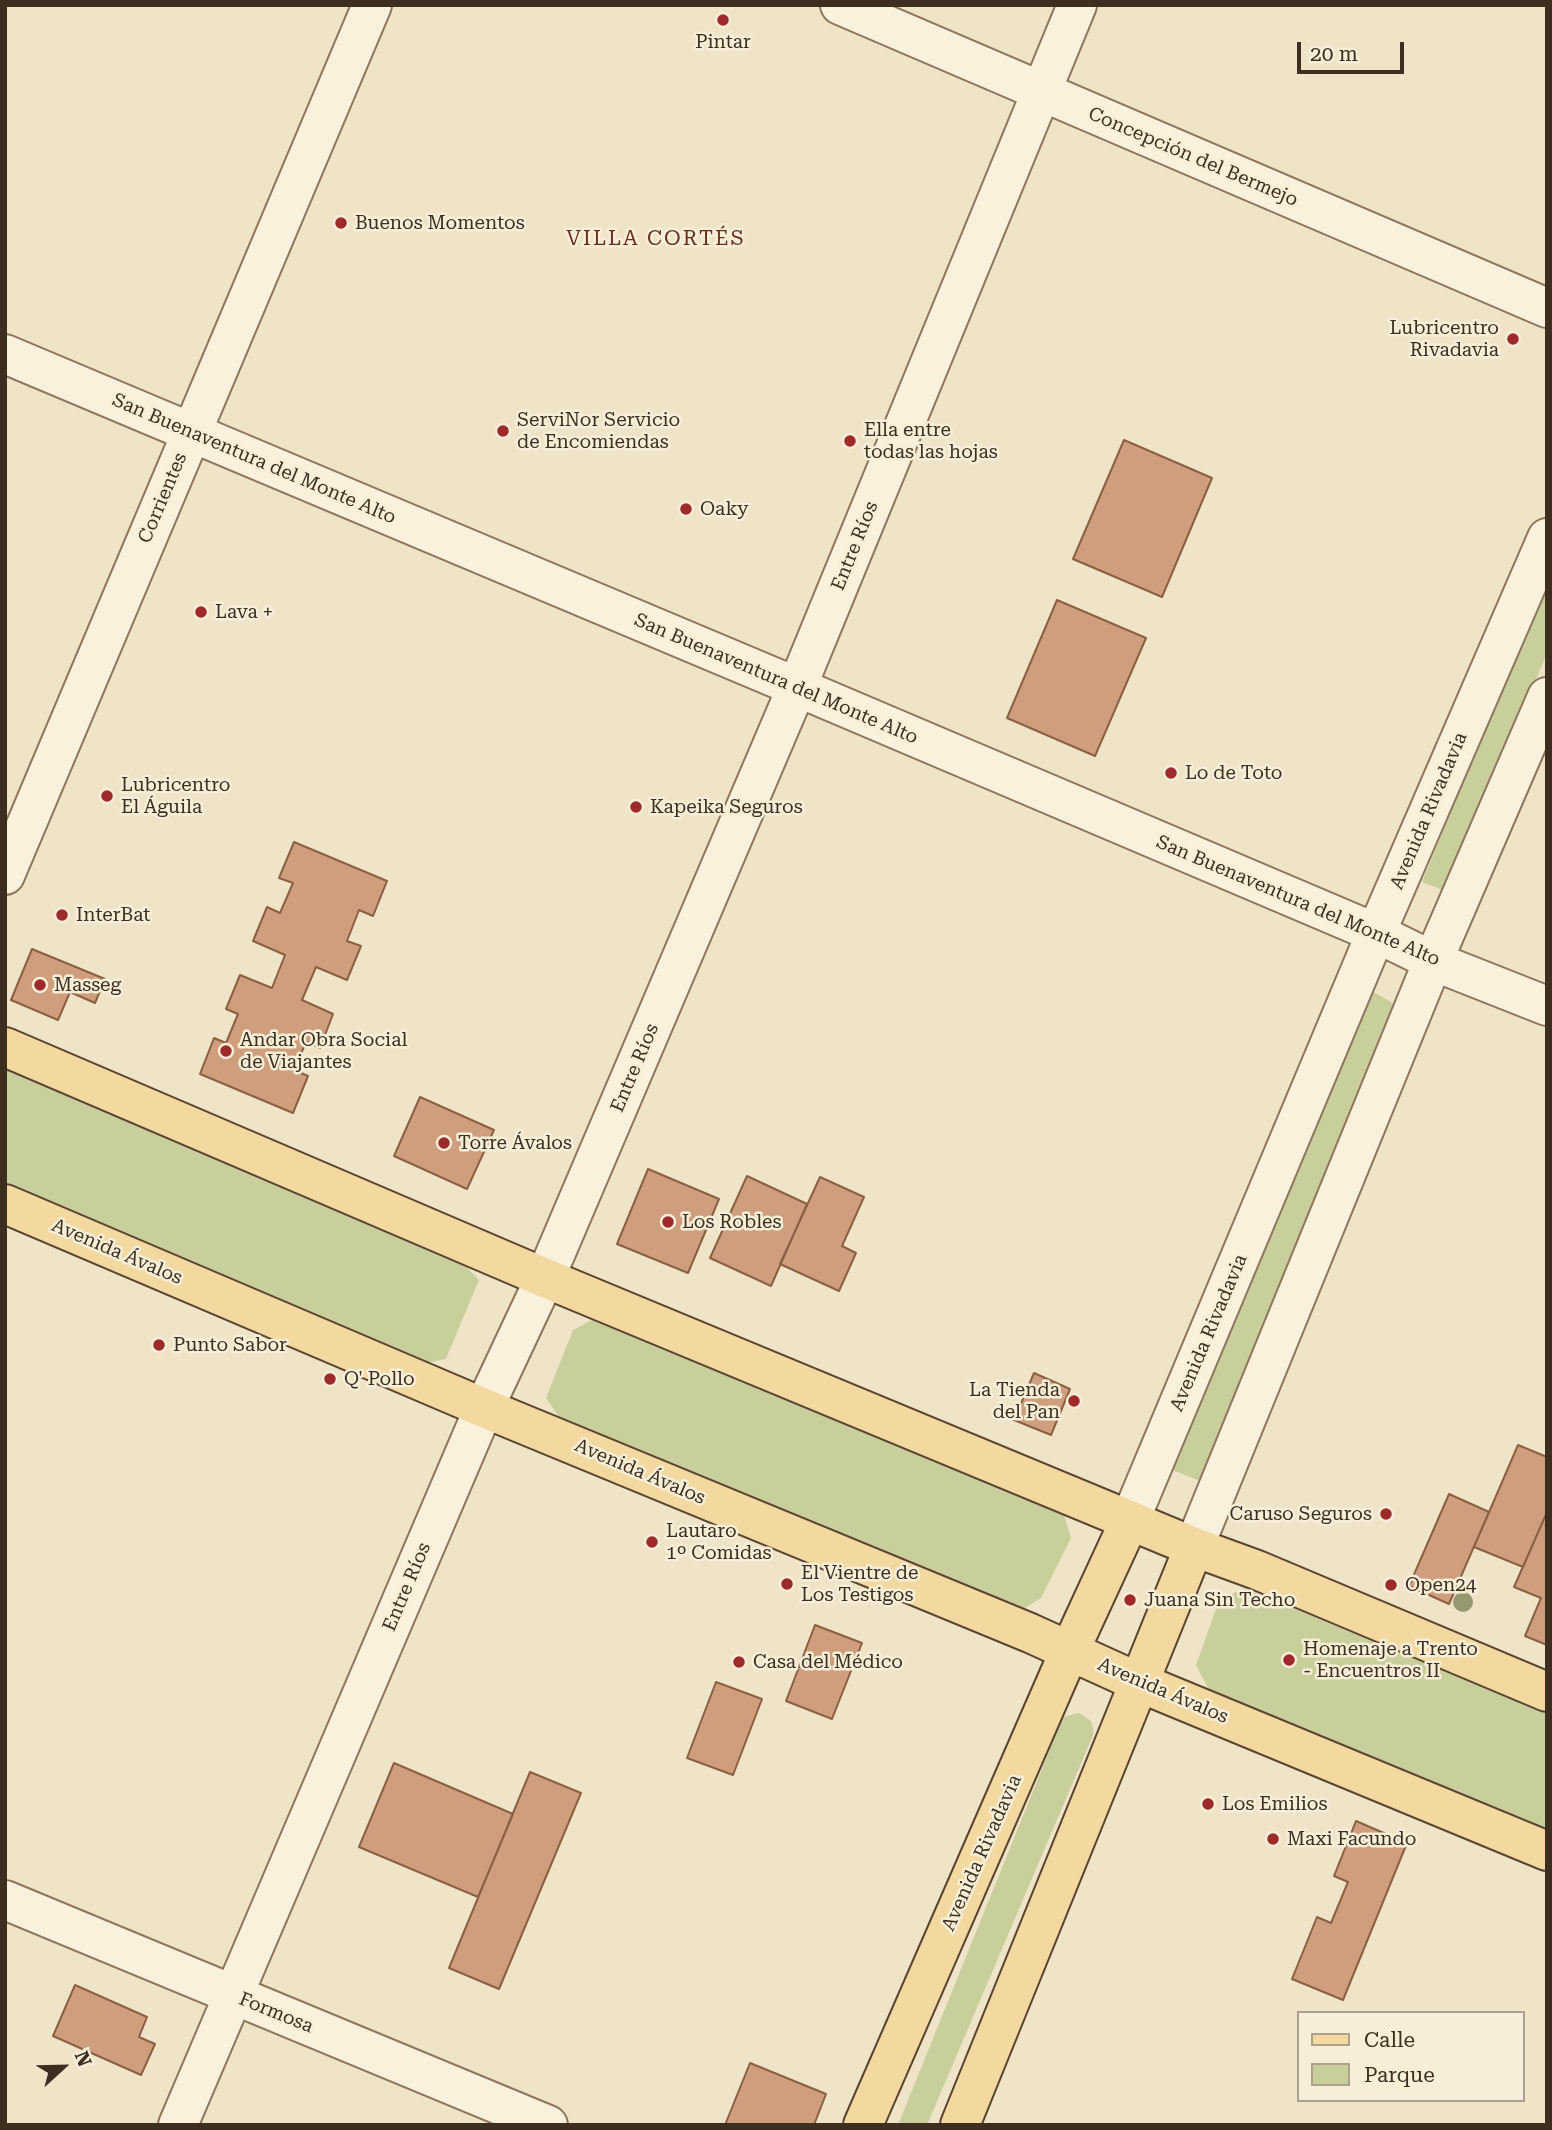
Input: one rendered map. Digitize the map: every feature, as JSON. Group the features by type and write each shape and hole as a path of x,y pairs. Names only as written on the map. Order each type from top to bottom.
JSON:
{"main road":[{"path":"5,1047 545,1278 1547,1692"},
{"name":"Avenida Ávalos","path":"5,1205 484,1408 1070,1650 1138,1682 1547,1851"},
{"name":"Avenida Rivadavia","path":"863,2125 1070,1650 1130,1520"},
{"path":"960,2125 1194,1548"}],"street":[{"name":"Corrientes","path":"5,875 372,5"},
{"name":"Concepción del Bermejo","path":"840,5 1547,307"},
{"name":"Entre Ríos","path":"178,2125 484,1408 545,1278 797,687 1077,5"},
{"name":"San Buenaventura del Monte Alto","path":"5,354 1376,933 1433,961 1547,1006"},
{"name":"Avenida Rivadavia","path":"1130,1520 1376,933 1547,538"},
{"path":"1194,1548 1433,961 1547,697"},
{"name":"Formosa","path":"5,1900 548,2125"}],"green space":[{"path":"1547,580 1547,653 1448,892 1422,882"},
{"path":"1372,991 1396,1005 1203,1482 1167,1468"},
{"path":"5,1066 463,1263 479,1280 446,1359 422,1364 5,1182"},
{"path":"596,1318 1063,1511 1071,1538 1041,1598 1020,1611 565,1426 546,1398 573,1330"},
{"path":"1245,1588 1547,1714 1547,1834 1211,1694 1196,1665 1219,1600"},
{"path":"1079,1713 1091,1721 1094,1733 927,2125 898,2125 1063,1717"}],"building":[{"path":"1124,440 1212,478 1162,597 1073,559"},
{"path":"1057,600 1146,638 1095,756 1007,718"},
{"path":"294,842 387,881 373,916 359,910 347,941 361,946 347,980 316,967 302,1000 333,1014 320,1048 306,1042 294,1070 308,1076 293,1113 200,1074 214,1038 226,1043 238,1014 226,1009 240,975 272,988 285,955 253,941 267,907 280,913 293,883 279,878"},
{"path":"32,949 105,979 95,1003 70,992 58,1020 11,1000"},
{"name":"Torre Ávalos","path":"420,1097 494,1130 467,1189 394,1156"},
{"name":"Los Robles","path":"648,1169 719,1199 688,1273 617,1244"},
{"path":"747,1176 807,1204 771,1286 710,1258"},
{"path":"820,1177 864,1197 842,1246 856,1253 839,1291 780,1264"},
{"path":"1034,1373 1070,1389 1051,1435 1014,1420"},
{"path":"1518,1445 1547,1457 1547,1512 1523,1567 1474,1547"},
{"path":"1449,1494 1489,1512 1449,1604 1409,1586"},
{"path":"1547,1512 1547,1645 1525,1636 1541,1598 1514,1587"},
{"path":"815,1625 862,1643 832,1719 786,1701"},
{"path":"716,1682 762,1699 733,1775 687,1758"},
{"path":"394,1763 513,1814 478,1897 359,1847"},
{"path":"530,1772 581,1793 499,1989 449,1968"},
{"path":"1356,1821 1407,1843 1343,2000 1292,1979 1317,1917 1331,1923 1348,1882 1334,1876"},
{"path":"75,1985 147,2017 139,2037 155,2044 141,2075 53,2036"},
{"path":"750,2063 826,2094 814,2125 725,2125"}],"place":[{"name":"Pintar","path":"723,20"},
{"name":"Buenos Momentos","path":"341,223"},
{"name":"Lubricentro Rivadavia","path":"1513,339"},
{"name":"ServiNor Servicio de Encomiendas","path":"503,431"},
{"name":"Ella entre todas las hojas","path":"850,441"},
{"name":"Oaky","path":"686,509"},
{"name":"Lava +","path":"201,612"},
{"name":"Lo de Toto","path":"1171,773"},
{"name":"Lubricentro El Águila","path":"107,796"},
{"name":"Kapeika Seguros","path":"636,807"},
{"name":"InterBat","path":"62,915"},
{"name":"Masseg","path":"40,985"},
{"name":"Andar Obra Social de Viajantes","path":"226,1051"},
{"name":"Torre Ávalos","path":"444,1143"},
{"name":"Los Robles","path":"668,1222"},
{"name":"Punto Sabor","path":"159,1345"},
{"name":"Q' Pollo","path":"330,1379"},
{"name":"La Tienda del Pan","path":"1074,1401"},
{"name":"Caruso Seguros","path":"1386,1514"},
{"name":"Lautaro 1º Comidas","path":"652,1542"},
{"name":"El Vientre de Los Testigos","path":"787,1584"},
{"name":"Open24","path":"1391,1585"},
{"name":"Juana Sin Techo","path":"1130,1600"},
{"name":"Homenaje a Trento - Encuentros II","path":"1289,1660"},
{"name":"Casa del Médico","path":"739,1662"},
{"name":"Los Emilios","path":"1208,1804"},
{"name":"Maxi Facundo","path":"1273,1839"}],"district":[{"name":"VILLA CORTÉS","path":"656,239"}]}
